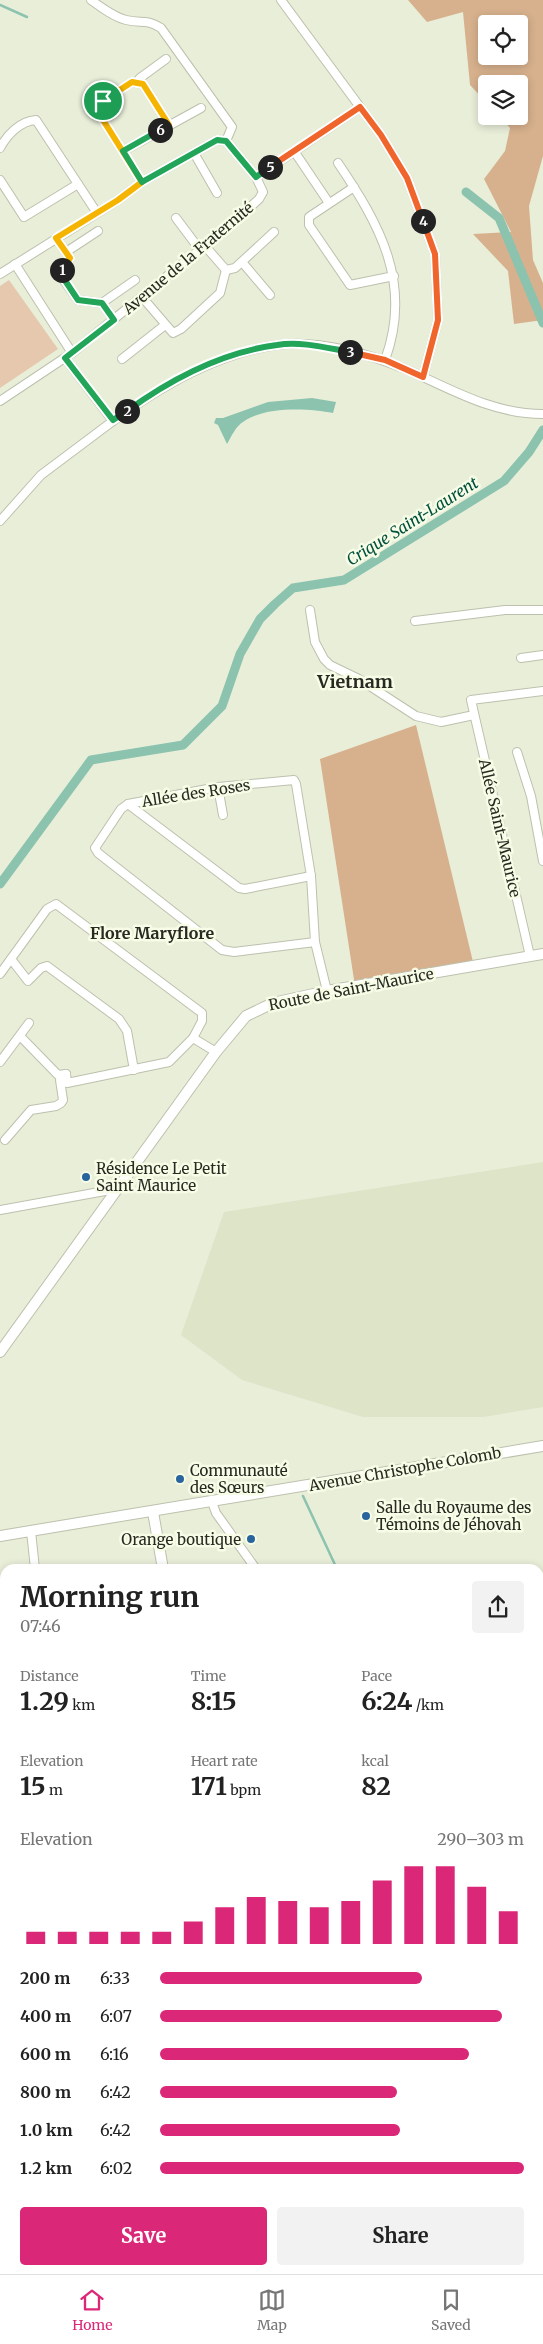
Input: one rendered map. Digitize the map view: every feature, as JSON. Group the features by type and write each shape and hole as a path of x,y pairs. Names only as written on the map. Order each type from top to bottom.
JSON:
{"street":[{"path":"92,0 127,21 149,21 161,28 232,127 226,141"},
{"path":"281,0 381,135 407,178 435,254 438,320 423,377"},
{"path":"137,82 166,60"},
{"path":"142,182 98,112 96,105 132,82 137,82 143,84 169,125"},
{"path":"0,274 97,213 142,182 217,140 226,141 256,177 360,107"},
{"path":"123,151 201,108"},
{"path":"0,148 8,135 31,120 36,120 97,213"},
{"path":"294,151 329,203"},
{"path":"194,153 217,193"},
{"path":"338,163 354,187 388,253 394,276 396,294 394,331 385,360"},
{"name":"Avenue de la Fraternité","path":"0,401 72,353 203,248 259,199 262,192 256,177"},
{"path":"0,180 24,217 78,184"},
{"path":"354,187 309,217 308,221 346,282 354,285 394,276"},
{"path":"176,218 226,270"},
{"path":"66,252 98,230"},
{"path":"226,270 235,268 274,232"},
{"path":"56,238 70,258 62,270 62,276 78,300 102,303 135,280"},
{"path":"242,262 270,295"},
{"path":"15,264 72,353"},
{"path":"142,297 173,333 181,329 220,293 226,270"},
{"path":"102,303 114,320"},
{"path":"122,360 165,325"},
{"path":"0,521 41,476 113,420 174,381 234,354 278,345 301,344 358,353 385,360 488,406 543,414"},
{"path":"65,358 113,420"},
{"path":"310,610 315,642 324,659 330,665 359,680 416,716 441,722 474,715"},
{"path":"415,621 505,610 543,610"},
{"path":"521,658 543,655"},
{"name":"Allée Saint-Maurice","path":"530,956 471,700 543,691"},
{"path":"517,752 531,796 543,861"},
{"name":"Allée des Roses","path":"315,942 234,952 225,951 215,946 96,851 96,845 121,809 128,804 218,787 294,780 311,876 315,942 327,991"},
{"path":"218,787 223,815"},
{"path":"128,804 239,888 245,889 311,876"},
{"path":"0,974 49,907 56,904 200,1011 203,1018 193,1038 169,1062 67,1083 66,1074"},
{"name":"Route de Saint-Maurice","path":"2,1346 239,1022 260,1007 327,991 543,954"},
{"path":"11,959 28,981 41,968 47,966 119,1020 127,1031 134,1070"},
{"path":"0,1062 29,1023"},
{"path":"20,1036 58,1075 66,1074"},
{"path":"193,1038 216,1052"},
{"path":"5,1140 31,1110 56,1106 61,1103 63,1100 60,1080 66,1074"},
{"path":"0,1210 116,1189"},
{"name":"Avenue Christophe Colomb","path":"0,1536 154,1512 543,1446"},
{"path":"212,1502 216,1513 252,1564"},
{"path":"154,1512 162,1564"},
{"path":"30,1531 34,1564"}],"shaded area":[{"path":"408,0 543,0 543,156 529,206 533,260 543,283 543,320 514,324 508,271 473,234 511,232 484,179 505,151 510,128 507,125 528,125 528,75 478,75 478,94 470,85 463,12 427,22"},
{"path":"9,280 58,349 0,388 0,286"},
{"path":"312,398 336,402 333,413 300,409 263,413 240,424 227,444 218,425 214,423 216,418 223,418 268,402"},
{"path":"416,725 474,966 355,986 320,759"},
{"path":"543,1162 543,1407 483,1417 363,1417 242,1380 181,1335 224,1212"}],"waterway":[{"path":"0,5 27,17"},
{"name":"Crique Saint-Laurent","path":"466,192 499,218 543,323"},
{"name":"Crique Saint-Laurent","path":"0,884 91,760 183,745 222,706 240,654 260,619 293,588 344,580 504,481 529,452 543,430"},
{"path":"303,1496 335,1564"}],"place":[{"name":"Résidence Le Petit Saint Maurice","path":"86,1177"},
{"name":"Communauté des Sœurs","path":"180,1479"},
{"name":"Salle du Royaume des Témoins de Jéhovah","path":"366,1516"},
{"name":"Orange boutique","path":"251,1539"}],"district":[{"name":"Vietnam","path":"355,681"},
{"name":"Flore Maryflore","path":"152,933"}],"route":[{"path":"103,101 96,105 98,112 142,182 118,200 56,238 70,258 70,261 62,270 62,276 78,300 102,303 114,320 65,358 113,420 174,381 234,354 278,345 301,344 358,353 385,360 423,377 438,320 435,254 407,178 381,135 360,107 256,177 226,141 217,140 142,182 123,151 169,125 143,84 132,82 103,101"}]}
